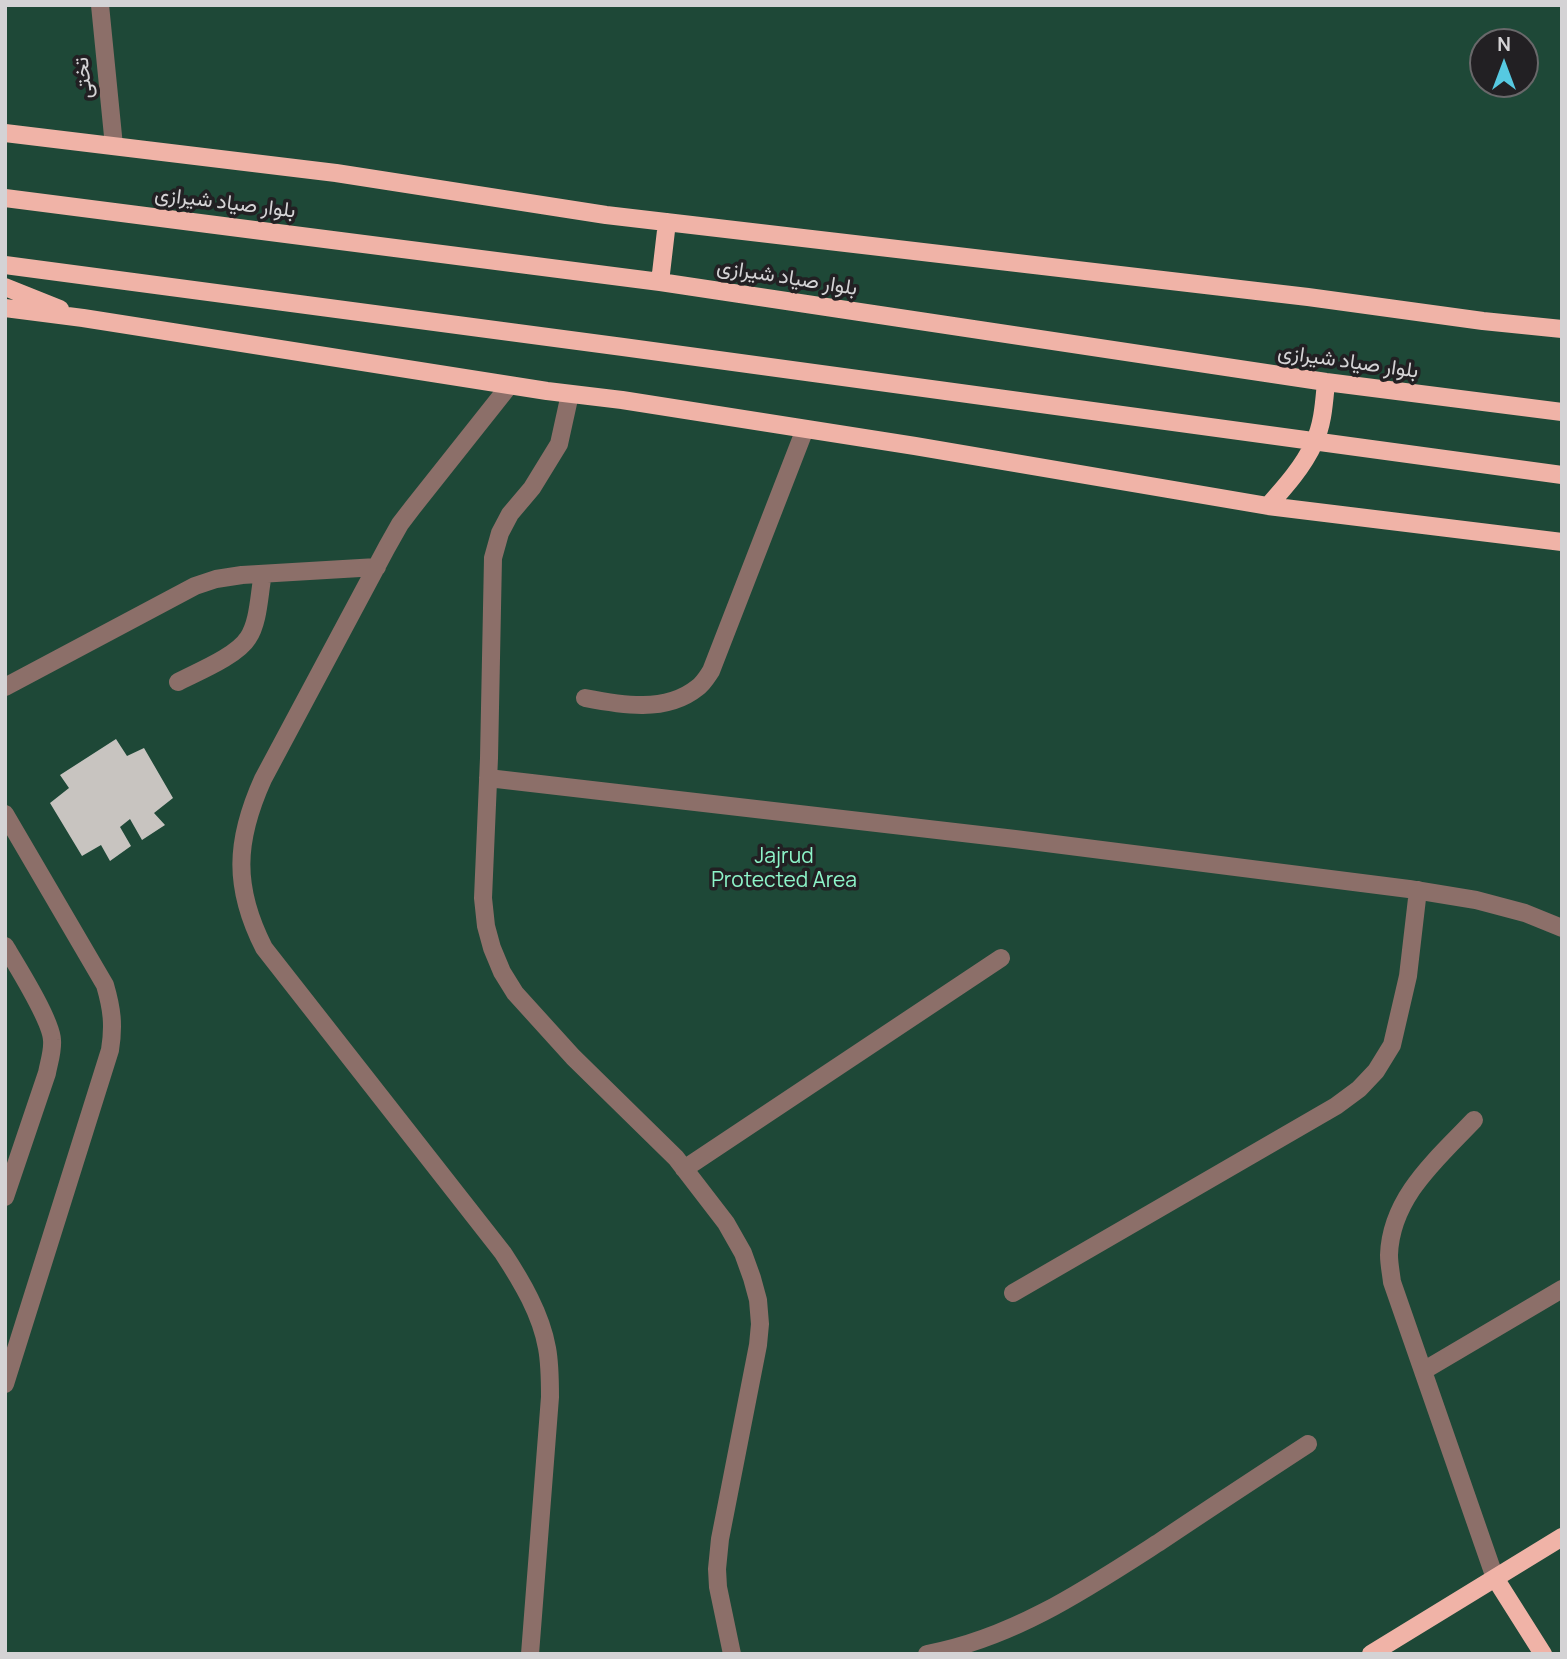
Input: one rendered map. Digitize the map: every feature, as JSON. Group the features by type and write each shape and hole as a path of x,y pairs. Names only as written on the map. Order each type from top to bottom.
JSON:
{"main road":[{"path":"5,133 335,173 606,215 1562,329"},
{"name":"بلوار صیاد شیرازی","path":"5,198 660,282 1326,382 1562,412"},
{"path":"660,282 667,222"},
{"path":"5,265 1562,475"},
{"path":"5,287 83,318"},
{"path":"5,308 509,386 635,402 1268,506 1562,542"},
{"path":"1268,506 1293,477 1314,442 1323,413 1326,382"},
{"path":"1371,1654 1562,1537"},
{"path":"1494,1578 1543,1654"}],"street":[{"name":"تختی","path":"100,5 114,146"},
{"path":"509,386 400,524 263,779 251,806 241,854 246,902 253,926 264,948 503,1253 517,1273 540,1322 547,1346 550,1397 530,1654"},
{"path":"570,394 559,444 532,488 510,514 500,533 493,558 483,898 486,926 502,972 515,993 573,1057 676,1158 726,1223 743,1253 752,1278 758,1300 758,1345 720,1539 717,1569 718,1587 732,1654"},
{"path":"585,698 619,705 645,705 675,700 698,688 705,680 711,671 804,429"},
{"path":"5,687 195,586 216,579 377,567"},
{"path":"178,682 238,650 248,638 254,625 262,574"},
{"path":"488,778 1001,837 1418,890 1476,900 1525,913 1562,928"},
{"path":"5,814 105,985 112,1006 113,1031 110,1050 5,1384"},
{"path":"1013,1293 1336,1106 1359,1089 1376,1071 1392,1045 1408,975 1418,890"},
{"path":"5,946 47,1022 52,1037 47,1073 5,1197"},
{"path":"684,1169 1001,958"},
{"path":"1474,1120 1420,1177 1405,1200 1395,1223 1389,1254 1392,1282 1494,1578"},
{"path":"1423,1371 1562,1289"},
{"path":"927,1654 970,1643 1057,1606 1100,1581 1308,1444"}],"green space":[{"name":"Jajrud Protected Area","path":"5,5 1562,5 1562,1654 5,1654"}],"building":[{"path":"116,739 127,756 144,748 173,798 154,813 165,825 142,840 130,819 120,827 131,846 110,861 101,845 82,856 50,803 69,788 60,775"}]}
